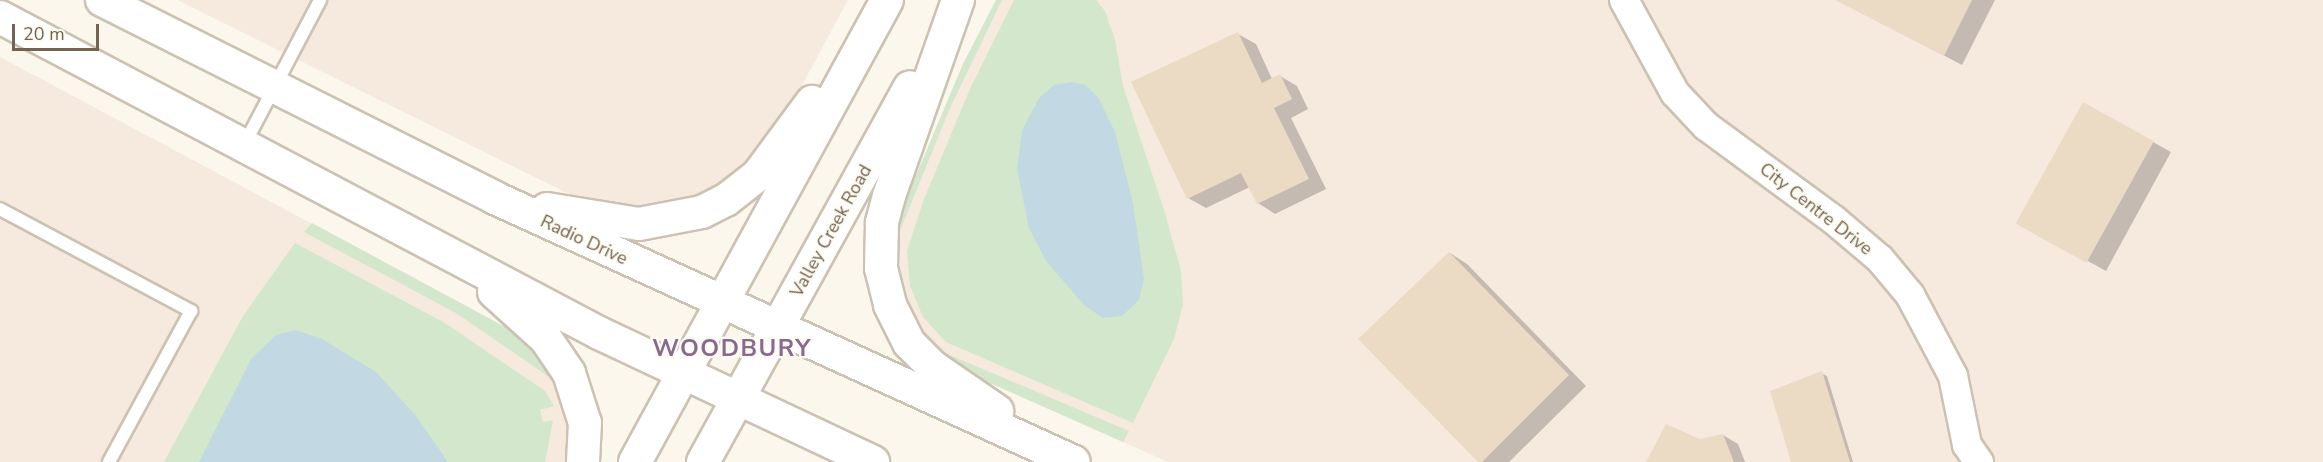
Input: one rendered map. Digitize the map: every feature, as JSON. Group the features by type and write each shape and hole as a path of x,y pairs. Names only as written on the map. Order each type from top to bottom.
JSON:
{"main road":[{"name":"Radio Drive","path":"102,0 495,198 1070,460"},
{"path":"495,198 629,224 671,221 717,205 742,189 766,165 882,0"},
{"path":"635,462 887,0"},
{"path":"957,0 885,211 880,258 884,286 900,328 920,355 1070,460"},
{"name":"Valley Creek Road","path":"703,462 957,0"},
{"path":"0,17 462,262 683,374 873,462"},
{"path":"462,262 546,339 564,365 583,414 584,462"}],"street":[{"name":"City Centre Drive","path":"1624,0 1675,93 1706,126 1834,220 1880,259 1910,295 1953,376 1969,456"}],"lane":[{"path":"243,146 320,0"},
{"path":"0,209 191,312 109,462"}],"shaded area":[{"path":"177,0 848,0 781,124 743,171 703,196 650,210 594,203 565,192"},
{"path":"996,0 2323,0 2323,462 1168,462 979,378 925,340 900,295 894,250 904,204 963,64"},
{"path":"0,57 509,329 553,374 568,412 570,462 0,462"}],"green space":[{"path":"996,0 1002,0 950,108 897,238 904,204 963,64"},
{"path":"1014,0 1096,0 1105,11 1115,40 1123,86 1165,213 1181,271 1183,304 1174,339 1133,423 946,342 923,317 910,286 907,251 924,199 970,89"},
{"path":"312,223 509,329 537,352 558,383 456,313 304,232"},
{"path":"295,243 445,323 545,391 554,406 540,410 543,422 553,420 545,462 164,462 243,316"},
{"path":"935,348 1129,431 1123,442 963,371"}],"water":[{"path":"1072,82 1085,85 1098,97 1115,132 1133,203 1144,279 1139,300 1122,316 1103,318 1084,305 1046,261 1029,228 1017,169 1022,131 1039,98 1054,85"},
{"path":"295,330 322,339 376,372 416,416 448,462 199,462 251,359 276,335"}],"building":[{"path":"1835,0 1972,0 1944,56"},
{"path":"1238,32 1262,83 1280,74 1292,99 1274,108 1309,179 1257,204 1241,173 1187,199 1131,82"},
{"path":"2083,102 2154,141 2086,263 2016,224"},
{"path":"1449,252 1569,375 1482,462 1478,462 1358,339"},
{"path":"1822,371 1850,462 1791,462 1770,391"},
{"path":"1666,424 1700,439 1723,434 1734,462 1646,462"}],"district":[{"name":"WOODBURY","path":"732,349"}]}
